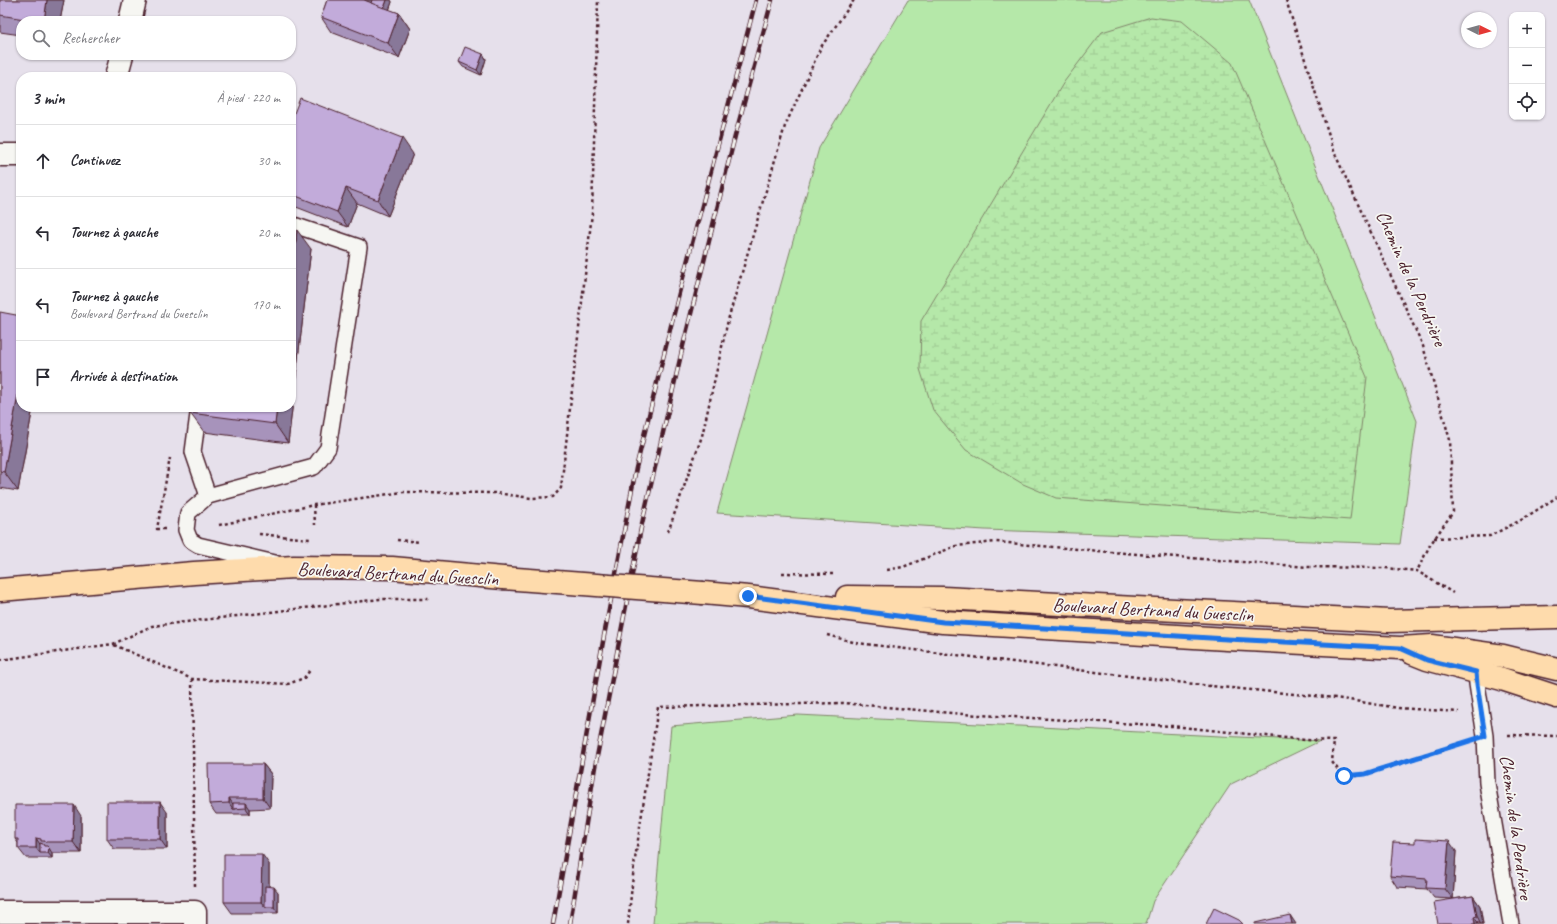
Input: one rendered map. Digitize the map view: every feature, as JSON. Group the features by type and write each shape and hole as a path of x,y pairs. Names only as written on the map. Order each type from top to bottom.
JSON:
{"main road":[{"name":"Boulevard Bertrand du Guesclin","path":"0,590 187,573 294,567 392,568 503,578 748,596 943,598 1389,621 1557,617"},
{"name":"Boulevard Bertrand du Guesclin","path":"748,596 943,622 1400,648 1432,646 1503,656 1557,669"},
{"name":"Boulevard Bertrand du Guesclin","path":"1400,648 1427,660 1502,679 1557,697"}],"street":[{"path":"131,16 135,0"},
{"path":"117,72 121,60"},
{"path":"0,155 16,155"},
{"path":"0,912 195,918"}],"lane":[{"path":"294,567 198,545 190,540 186,530 188,513 208,496 314,467 328,448 359,247 296,226"},
{"path":"198,412 193,452 208,496"},
{"name":"Chemin de la Perdrière","path":"1476,672 1485,736 1487,783 1511,924"}],"path":[{"path":"171,453 157,529 186,530 210,527 314,505 403,492 496,493 531,498 553,497 561,488 592,213 598,0"},
{"path":"668,532 702,436 728,320 785,126 821,47 854,0"},
{"name":"Chemin de la Perdrière","path":"880,571 902,567 956,546 996,542 1309,567 1384,568 1417,571 1434,538 1453,512 1450,440 1423,346 1335,154 1286,0"},
{"path":"1434,538 1490,536 1523,519 1557,497"},
{"path":"314,505 315,525"},
{"path":"781,573 835,574"},
{"path":"0,660 113,644 152,626 380,599 436,600"},
{"path":"821,634 857,643 1210,686 1336,698 1398,708 1465,712 1482,716"},
{"path":"113,644 192,679 288,684 304,678 310,669"},
{"path":"192,679 195,918"},
{"path":"628,924 634,866 658,708 843,703 962,714 1172,726 1305,740 1334,741 1332,762 1344,776 1365,774 1485,736 1557,736"}],"green space":[{"path":"908,0 1249,0 1417,421 1400,544 985,530 717,513 819,148"},
{"path":"1151,17 1182,21 1232,63 1367,377 1350,520 1056,498 1023,484 966,450 933,410 920,369 921,321 1064,82 1102,32"},
{"path":"798,715 1320,741 1231,784 1153,901 1146,924 653,924 671,726"}],"building":[{"path":"0,0 47,0 45,16 16,16 16,18 0,15"},
{"path":"327,0 364,0 399,13 388,43 321,17"},
{"path":"372,0 387,0 384,8 371,3"},
{"path":"465,47 483,54 477,70 459,62"},
{"path":"300,98 402,138 378,200 346,188 337,212 296,196 296,108"},
{"path":"0,312 16,315 16,406 4,472 0,471"},
{"path":"190,412 276,412 275,424"},
{"path":"208,764 263,764 263,798 229,798 229,803 209,804"},
{"path":"107,802 160,802 160,839 107,839"},
{"path":"233,803 246,803 246,808 233,809"},
{"path":"15,805 74,805 73,842 45,842 36,838 36,848 18,848 18,839 15,839"},
{"path":"1415,839 1449,841 1445,889 1426,888 1427,879 1390,876 1393,842 1415,843"},
{"path":"40,843 49,848 48,853 40,853"},
{"path":"224,854 262,854 261,902 224,902"},
{"path":"265,886 274,887 274,907 265,907"},
{"path":"1473,896 1477,916 1474,917 1475,924 1438,924 1434,902"},
{"path":"1214,908 1239,920 1243,924 1206,924"},
{"path":"1290,915 1292,924 1255,924 1255,923"}],"railway":[{"path":"553,924 604,636 636,468 679,293 756,0"},
{"path":"570,924 595,767 641,528 683,346 735,136 772,0"}],"route":[{"path":"748,596 943,622 1400,648 1427,660 1476,672 1485,736 1365,774 1344,776"}]}
